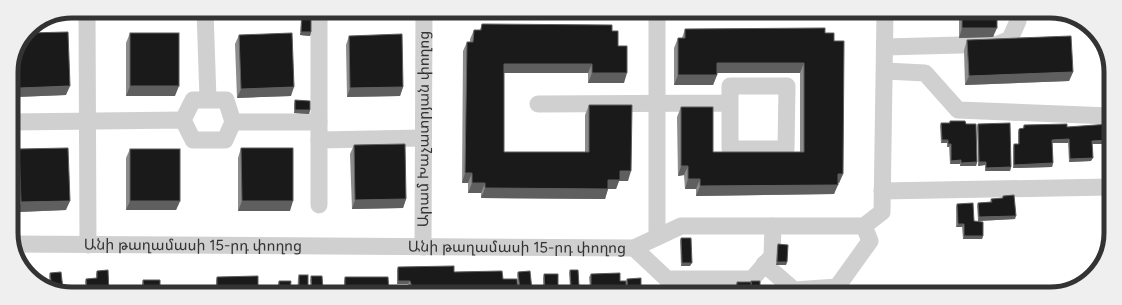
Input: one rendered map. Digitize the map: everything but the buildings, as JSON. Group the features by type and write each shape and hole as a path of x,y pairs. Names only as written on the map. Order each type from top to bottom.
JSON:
{"street":[{"path":"86,18 88,245"},
{"path":"205,18 208,99"},
{"path":"319,18 319,206"},
{"name":"Արամ Խաչատրյան փողոց","path":"423,247 422,138 424,18"},
{"path":"657,18 657,237"},
{"path":"837,287 870,241 864,226 882,212 885,18"},
{"path":"885,47 998,44 1010,39 1018,18"},
{"path":"885,70 925,73 958,110 1104,116"},
{"path":"730,86 787,86 786,149 730,149 730,103 730,86"},
{"path":"208,99 226,100 233,122 225,140 193,140 183,120 193,100 208,99"},
{"path":"538,104 730,103"},
{"path":"18,122 183,120"},
{"path":"233,122 319,122"},
{"path":"319,140 422,138"},
{"path":"882,191 1104,187"},
{"name":"Անի թաղամասի 15-րդ փողոց","path":"19,244 634,248 680,226 864,226"},
{"path":"634,248 667,279 752,278 772,256 773,226"},
{"path":"764,264 791,287"}]}
